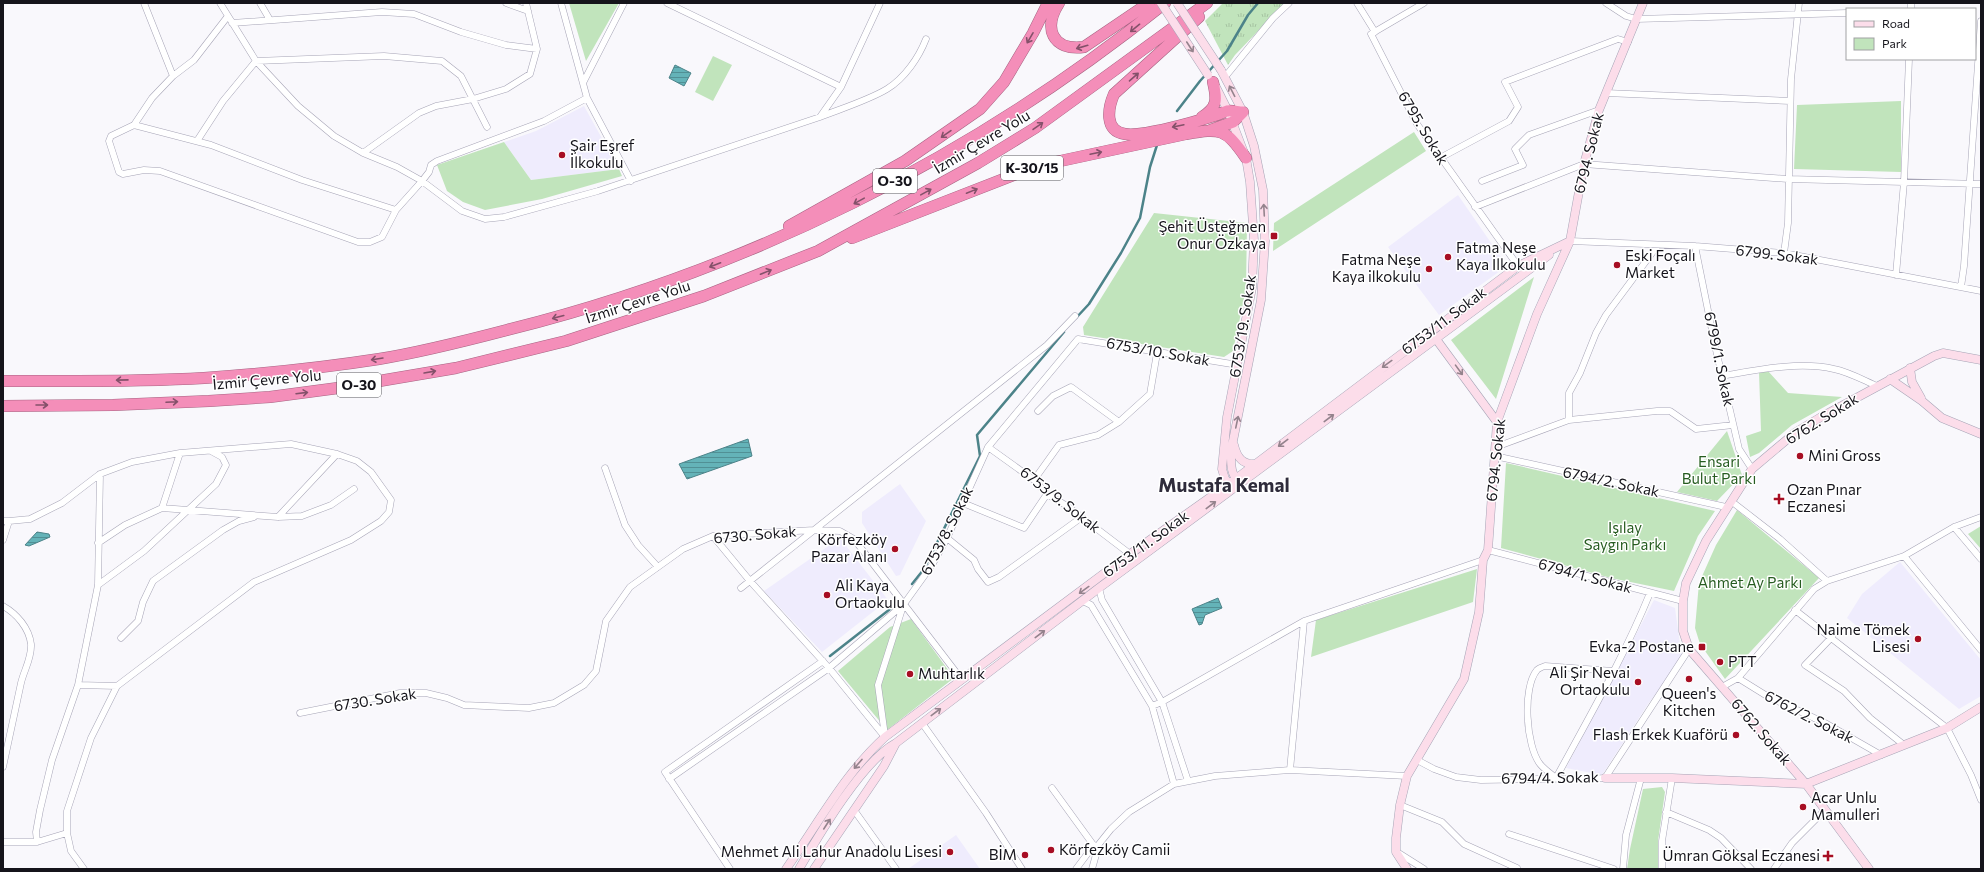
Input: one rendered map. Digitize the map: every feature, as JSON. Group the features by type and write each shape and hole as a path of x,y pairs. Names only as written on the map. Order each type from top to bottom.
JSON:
{"highway":[{"path":"732,259 905,162 980,109 1004,82 1033,33 1048,3"},
{"path":"1059,3 1051,18 1053,34 1057,42 1074,49 1084,48 1149,3"},
{"name":"İzmir Çevre Yolu","path":"3,382 202,378 319,366 380,358 458,343 596,307 732,259 846,208 978,136 1112,45 1165,3"},
{"name":"İzmir Çevre Yolu","path":"3,406 114,405 270,397 338,388 456,368 574,339 704,296 818,251 978,163 1035,128 1207,3"},
{"path":"1214,3 1114,94 1108,107 1109,121 1115,130 1125,134 1144,133 1198,120 1228,110 1243,112"},
{"path":"1198,120 1213,108 1216,100 1211,78"},
{"path":"1210,130 1233,122 1243,112"},
{"name":"K-30/15","path":"818,251 1037,166 1178,135 1210,130 1223,133 1232,139 1246,158"}],"street":[{"path":"144,3 173,76"},
{"path":"220,3 256,62 298,106 334,136 363,153 397,167 422,181 462,211 484,219 504,217 631,181 820,117 888,89 899,79 920,54 926,39"},
{"path":"260,3 270,20"},
{"path":"506,3 528,11"},
{"path":"363,153 419,113 436,106 473,99 506,89 530,74 537,49 526,3"},
{"path":"561,3 587,98 631,181"},
{"path":"583,83 624,3"},
{"path":"668,3 841,87"},
{"path":"820,117 841,87 880,3"},
{"name":"6753/19. Sokak","path":"1162,3 1211,78 1228,110 1246,158 1250,182 1254,240 1252,288 1227,417 1221,481 1215,494"},
{"path":"1177,3 1223,74 1243,112 1254,146 1263,190 1265,241 1262,300 1233,443 1231,468 1235,484"},
{"path":"1223,74 1273,18 1289,3"},
{"path":"1357,3 1375,32 1424,3"},
{"path":"1606,3 1626,16 1636,19 1846,14"},
{"name":"6794. Sokak","path":"1396,852 1400,805 1407,776 1464,679 1479,612 1483,560 1488,550 1497,422 1536,314 1570,241 1584,164 1599,110 1643,3"},
{"path":"1784,253 1788,222 1791,79 1799,3"},
{"path":"232,22 382,12 414,14 468,34 506,45 537,49"},
{"path":"228,16 194,60 173,76 152,98 134,125 111,136 109,141 119,172 123,174 144,170 160,171 358,242 370,242 382,237 396,210 422,181 429,172 431,165 437,161 544,121 587,98"},
{"path":"1961,287 1964,266 1981,21"},
{"name":"6795. Sokak","path":"1375,32 1372,34 1417,124 1518,266"},
{"path":"1440,158 1509,122 1518,107 1505,82 1618,39 1628,42"},
{"path":"197,141 223,101 256,62 384,56 442,61 461,76 487,128"},
{"path":"1896,275 1904,182 1909,60"},
{"path":"1606,93 1790,101"},
{"path":"1482,181 1523,166 1515,149 1529,135 1599,110"},
{"path":"134,125 211,145 302,180 396,210"},
{"path":"1476,207 1584,164 1788,179 1981,184"},
{"name":"6799. Sokak","path":"1570,241 1695,246 1784,253 1981,291"},
{"name":"6753/11. Sokak","path":"786,869 846,779 872,748 885,736 1130,554 1215,494 1235,484 1256,464 1518,266 1570,241"},
{"name":"6753/11. Sokak","path":"799,869 840,804 886,748 896,743 1235,484 1436,339 1540,261 1570,241"},
{"path":"1569,420 1569,393 1580,373 1596,333 1606,314 1658,245"},
{"name":"6799/1. Sokak","path":"1695,246 1739,449 1752,469"},
{"path":"741,588 1047,345 1075,316"},
{"name":"6753/10. Sokak","path":"1078,339 1156,353 1238,365"},
{"name":"6753/8. Sokak","path":"670,779 830,668 904,604 932,565 947,538 988,447 1078,339"},
{"path":"1436,339 1497,422"},
{"path":"1034,480 1058,445 1098,435 1119,422 1150,394 1156,353"},
{"name":"6762. Sokak","path":"1869,869 1824,811 1806,784 1689,649 1683,631 1683,601 1686,583 1706,542 1752,469 1796,432 1910,368 1943,353 1981,360"},
{"path":"1722,376 1780,368 1818,366 1835,369 1877,386"},
{"path":"1910,368 1912,382 1922,401"},
{"path":"1890,379 1922,401 1942,418 1981,434"},
{"path":"1038,411 1053,396 1071,387 1119,422"},
{"path":"1496,447 1569,420 1657,411 1670,411 1696,429 1733,425"},
{"path":"1233,443 1236,453 1243,462 1246,464 1256,464"},
{"path":"3,540 6,521 30,519 62,503 100,474 132,462 180,453 291,444 336,454 357,461 371,472 391,500 389,512 380,521 351,540 254,582 117,686 91,738 67,811 67,833 71,851 84,869"},
{"name":"6753/9. Sokak","path":"988,447 1034,480 1047,494 1082,517 1130,554"},
{"path":"98,584 144,551 216,484 225,470 226,465 222,457 210,450"},
{"path":"162,508 180,453"},
{"path":"278,517 336,454"},
{"name":"6794/2. Sokak","path":"1495,456 1729,504"},
{"path":"605,468 626,525 638,545 658,567"},
{"path":"1222,469 1235,484"},
{"path":"36,842 36,832 40,810 52,760 78,685 98,584 100,474"},
{"path":"98,543 125,525 162,508 278,517 302,516 331,505 354,489"},
{"path":"963,503 1024,528 1047,494"},
{"path":"1729,504 1780,539 1827,581"},
{"path":"121,638 138,621 143,602 153,582 223,530 239,521 259,515"},
{"path":"947,538 974,560 978,569 988,582 999,577 1082,517"},
{"path":"1722,687 1738,678 1814,589 1827,581 1904,556 1954,527 1981,517"},
{"path":"1954,527 1981,559"},
{"name":"6730. Sokak","path":"300,713 400,693 426,693 471,706 529,708 554,703 584,685 596,670 606,622 630,587 684,549 714,536 814,530 840,531 854,539 962,680"},
{"path":"714,536 750,581 830,668 885,736"},
{"name":"6794/1. Sokak","path":"1488,550 1683,601"},
{"path":"1904,556 1981,650"},
{"path":"1152,706 1162,702 1304,620 1483,560"},
{"path":"1099,588 1102,600 1162,702 1188,781"},
{"path":"1613,671 1545,666 1538,670 1532,680 1529,690 1528,704 1530,736 1539,764 1556,778 1634,632 1650,593"},
{"path":"1083,601 1091,606 1152,706 1174,784"},
{"path":"885,736 878,685 904,604"},
{"path":"3,606 14,613 23,623 31,644 31,656 22,680 3,767"},
{"path":"1795,610 1832,637 1947,728 1971,775 1981,800"},
{"path":"1290,770 1304,620"},
{"path":"1832,637 1805,666 1844,691 1870,718 1904,745"},
{"name":"6794/4. Sokak","path":"1417,760 1456,778 1481,780 1605,778 1689,649"},
{"path":"730,869 665,772 823,661"},
{"name":"6762/2. Sokak","path":"1738,678 1767,696 1827,724 1881,755"},
{"path":"78,685 117,686"},
{"path":"1605,778 1672,778 1806,784 1947,728 1981,707"},
{"path":"922,723 986,813 1022,869"},
{"path":"814,869 884,766 896,743"},
{"path":"1076,869 1111,829 1129,812 1174,784 1215,776 1290,770 1407,776"},
{"path":"1623,869 1626,835 1641,778"},
{"path":"1662,869 1662,841 1672,778"},
{"path":"1052,788 1096,847 1092,869"},
{"path":"1400,805 1442,822 1464,844 1517,868"},
{"path":"854,810 896,869"},
{"path":"1774,869 1792,843 1824,811"},
{"path":"1666,812 1709,830 1721,838 1751,869"},
{"path":"3,842 36,842 67,833"},
{"path":"1509,834 1614,869"},
{"path":"1396,852 1407,869"},
{"path":"1396,852 1424,869"}],"shaded area":[{"name":"Şair Eşref İlkokulu","path":"584,106 619,169 531,180 504,142 536,131"},
{"name":"Fatma Neşe Kaya İlkokulu","path":"1458,195 1507,266 1439,315 1388,247"},
{"name":"Körfezköy Pazar Alanı","path":"900,484 926,521 900,575 896,576 862,523 862,512"},
{"name":"Ali Kaya Ortaokulu","path":"840,538 888,600 822,652 764,591"},
{"name":"Naime Tömek Lisesi","path":"1900,562 1981,660 1981,696 1959,709 1847,618 1862,594"},
{"name":"Ali Şir Nevai Ortaokulu","path":"1654,600 1675,608 1682,659 1648,704 1602,775 1566,768"},
{"name":"Mehmet Ali Lahur Anadolu Lisesi","path":"956,835 980,869 908,869"}],"green space":[{"path":"569,3 619,3 586,61"},
{"path":"1223,3 1285,3 1235,55 1228,65 1205,21"},
{"path":"713,56 732,65 713,101 695,92"},
{"path":"1901,101 1901,172 1794,169 1797,105"},
{"path":"1414,132 1426,151 1273,251 1274,223"},
{"path":"504,142 531,180 619,169 622,176 542,199 485,210 463,202 447,191 437,165"},
{"path":"1154,213 1247,223 1246,289 1233,351 1224,357 1084,335 1083,327"},
{"path":"1534,277 1496,399 1451,340"},
{"path":"1768,371 1788,393 1842,397 1792,425 1759,453 1750,457 1746,436 1761,431 1759,372"},
{"name":"Ensari Bulut Parkı","path":"1727,431 1742,475 1717,501 1677,492"},
{"name":"Işılay Saygın Parkı","path":"1506,463 1715,511 1698,536 1674,591 1611,578 1501,548"},
{"name":"Ahmet Ay Parkı","path":"1737,510 1819,578 1725,679 1700,644 1695,628 1699,583 1716,545"},
{"path":"1981,526 1981,549 1968,534"},
{"path":"1477,569 1473,602 1311,657 1316,620"},
{"path":"911,619 954,678 887,730 838,671 890,627"},
{"path":"1662,787 1665,792 1658,841 1658,869 1627,869 1643,789"}],"water":[{"path":"675,65 691,73 684,86 669,78"},
{"path":"748,439 752,456 687,479 679,464"},
{"path":"37,532 49,534 50,537 29,546 25,545"},
{"path":"1218,598 1222,608 1205,615 1202,624 1199,625 1192,609"}],"waterway":[{"path":"1177,111 1200,81 1227,51 1248,15 1258,3"},
{"path":"1076,318 1089,304 1121,253 1140,218 1150,167 1157,145"},
{"path":"912,584 924,569 980,456 977,435 1064,332"},
{"path":"830,656 894,606"}],"place":[{"name":"Şair Eşref İlkokulu","path":"562,155"},
{"name":"Şehit Üsteğmen Onur Özkaya","path":"1274,236"},
{"name":"Fatma Neşe Kaya İlkokulu","path":"1448,257"},
{"name":"Eski Foçalı Market","path":"1617,265"},
{"name":"Fatma Neşe Kaya ilkokulu","path":"1429,269"},
{"name":"Mini Gross","path":"1800,456"},
{"name":"Ozan Pınar Eczanesi","path":"1779,499"},
{"name":"Körfezköy Pazar Alanı","path":"895,549"},
{"name":"Ali Kaya Ortaokulu","path":"827,595"},
{"name":"Naime Tömek Lisesi","path":"1918,639"},
{"name":"Evka-2 Postane","path":"1702,647"},
{"name":"PTT","path":"1720,662"},
{"name":"Muhtarlık","path":"910,674"},
{"name":"Queen's Kitchen","path":"1689,679"},
{"name":"Ali Şir Nevai Ortaokulu","path":"1638,682"},
{"name":"Flash Erkek Kuaförü","path":"1736,735"},
{"name":"Acar Unlu Mamulleri","path":"1803,807"},
{"name":"Körfezköy Camii","path":"1051,850"},
{"name":"Mehmet Ali Lahur Anadolu Lisesi","path":"950,852"},
{"name":"BİM","path":"1025,855"},
{"name":"Ümran Göksal Eczanesi","path":"1828,856"}],"district":[{"name":"Mustafa Kemal","path":"1224,485"}]}
